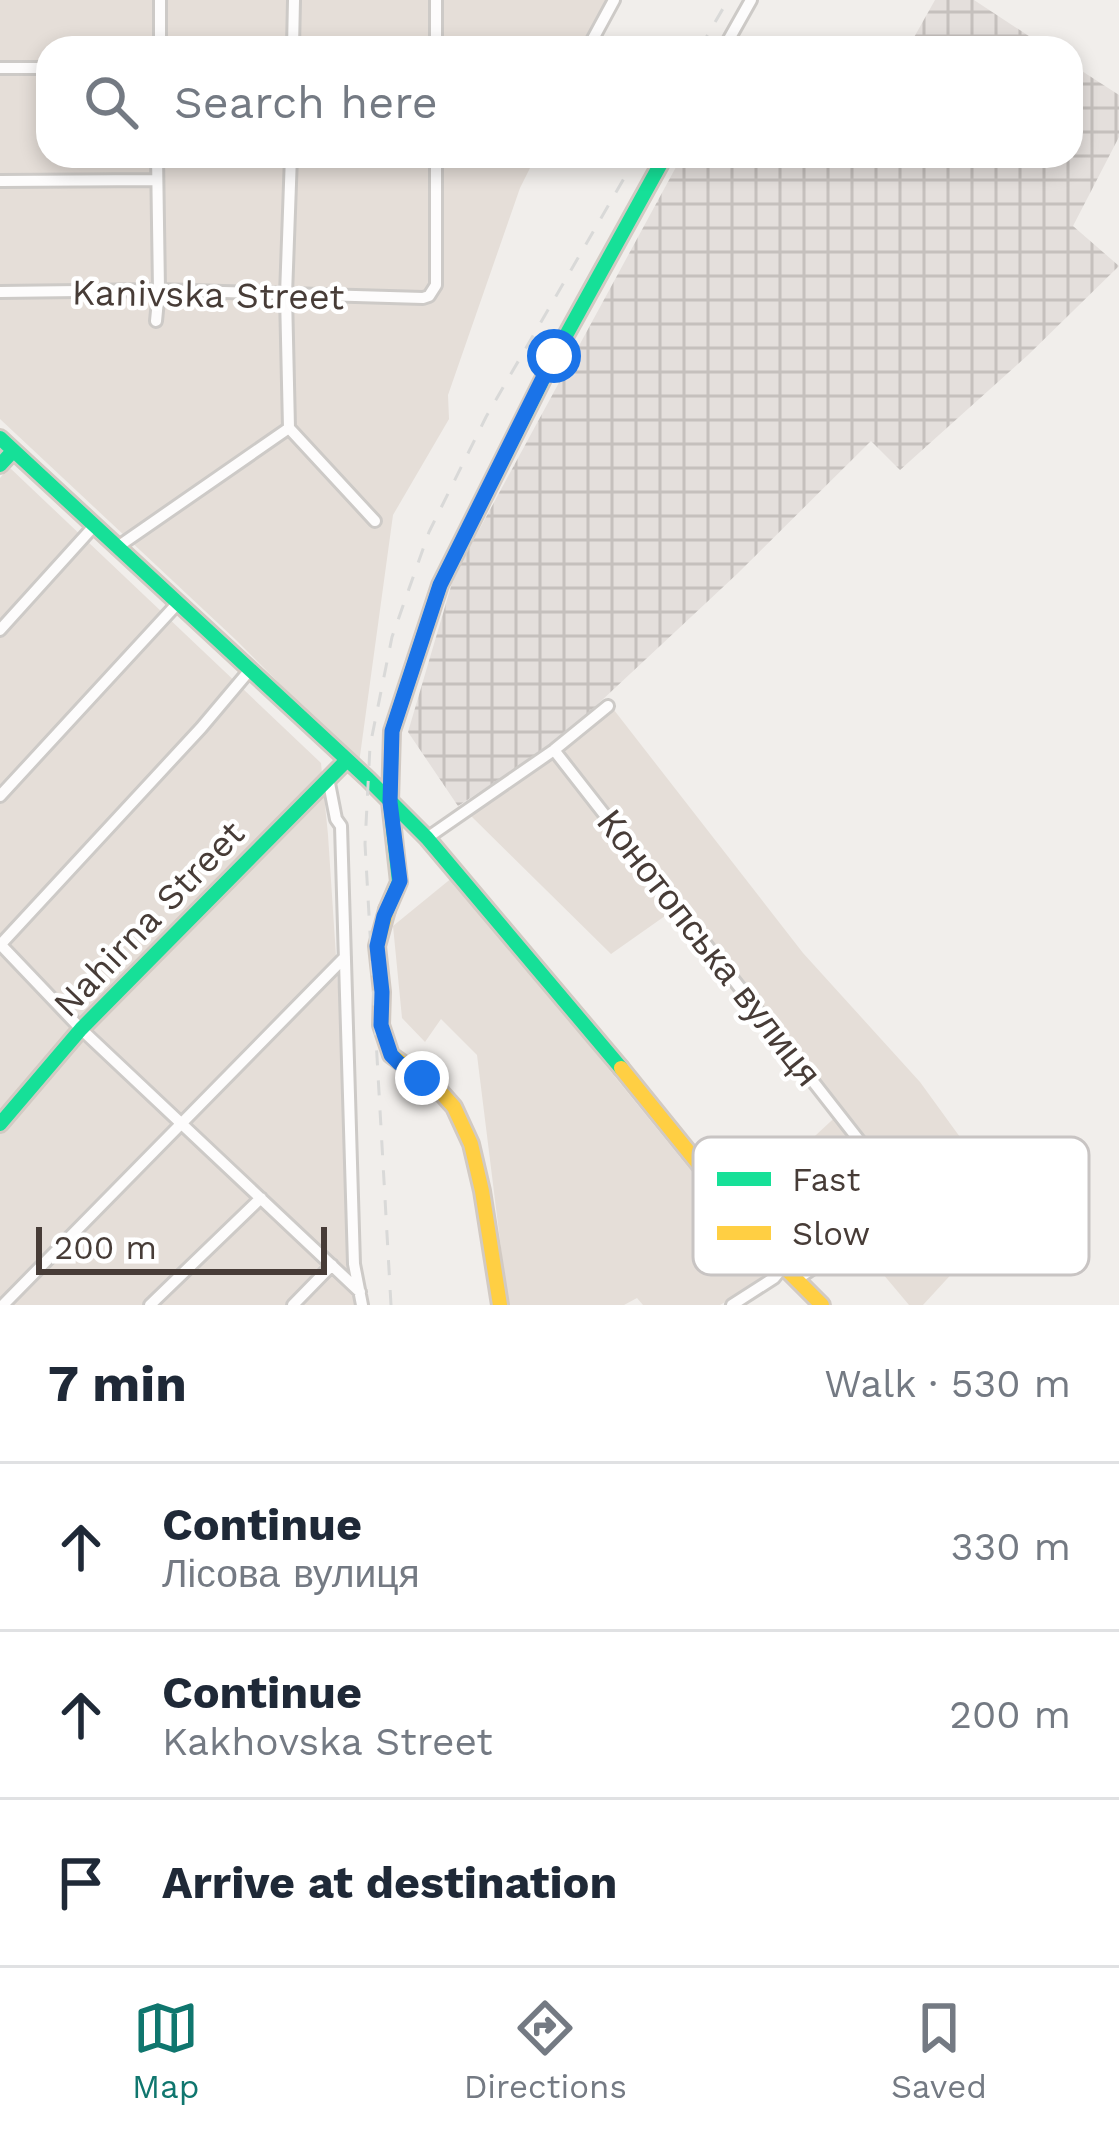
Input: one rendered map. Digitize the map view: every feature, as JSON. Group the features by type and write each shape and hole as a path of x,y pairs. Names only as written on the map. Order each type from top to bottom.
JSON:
{"street":[{"path":"160,0 160,36"},
{"path":"293,0 293,36"},
{"path":"436,0 436,36"},
{"path":"594,36 614,0"},
{"path":"731,36 751,0"},
{"path":"0,68 36,68"},
{"path":"156,321 157,168"},
{"path":"291,168 286,295 289,428 375,521"},
{"name":"Kanivska Street","path":"0,292 159,290 417,300 429,296 436,286 436,168"},
{"path":"500,1305 471,1144 454,1107 438,1089 391,1055 381,1025 377,946 400,881 390,802 392,731 440,585 554,356 658,168"},
{"path":"0,182 156,181"},
{"path":"116,548 289,428"},
{"path":"0,438 428,838 693,1157"},
{"path":"0,465 13,451"},
{"path":"0,630 94,526"},
{"path":"0,796 177,604"},
{"path":"249,671 0,944 81,1029 332,1265 362,1299"},
{"path":"428,838 608,706"},
{"name":"Конотопська вулиця","path":"554,750 856,1137"},
{"name":"Nahirna Street","path":"0,1124 81,1029 346,761"},
{"path":"328,778 340,826 354,1264 362,1299"},
{"path":"3,1305 345,957"},
{"path":"150,1305 261,1198"},
{"path":"293,1305 332,1265"},
{"path":"732,1305 777,1275"},
{"path":"791,1275 822,1305"},
{"name":"Конотопська вулиця","path":"796,1280 803,1275"}],"shaded area":[{"path":"0,0 617,0 598,36 36,36 36,168 530,168 448,395 449,419 393,515 359,763 236,640 0,419"},
{"path":"935,0 974,0 1029,36 915,36"},
{"path":"1083,72 1119,95 1119,137 1073,226 1119,266 900,470 871,441 585,716 551,745 458,806 408,732 454,576 675,168 1083,168"},
{"path":"9,467 321,763 359,1305 0,1305 0,478"},
{"path":"614,710 803,953 920,1082 960,1137 814,1137 844,1109 682,904 611,954 470,815"},
{"path":"453,877 693,1173 693,1275 763,1275 756,1284 720,1305 643,1305 637,1298 624,1305 508,1305 477,1055 441,1019 425,1042 402,1018 393,926"},
{"path":"884,1275 951,1275 923,1305 909,1305"}],"railway":[{"path":"707,36 728,0"},
{"path":"391,1305 365,844 370,746 392,637 429,532 486,417 630,168"}],"traffic: fast":[{"path":"387,910 399,882 390,802 392,731 440,585 554,357 658,168"},
{"path":"0,438 427,838 621,1068"},
{"path":"0,465 13,451"},
{"path":"0,1124 81,1029 346,761"}],"traffic: slow":[{"path":"387,910 377,946 381,1025 391,1055 438,1089 454,1107 471,1144 500,1305"},
{"path":"621,1068 693,1157"},
{"path":"792,1275 822,1305"}],"route":[{"path":"422,1078 391,1055 381,1025 377,946 400,881 390,802 392,731 440,585 554,356"}]}
